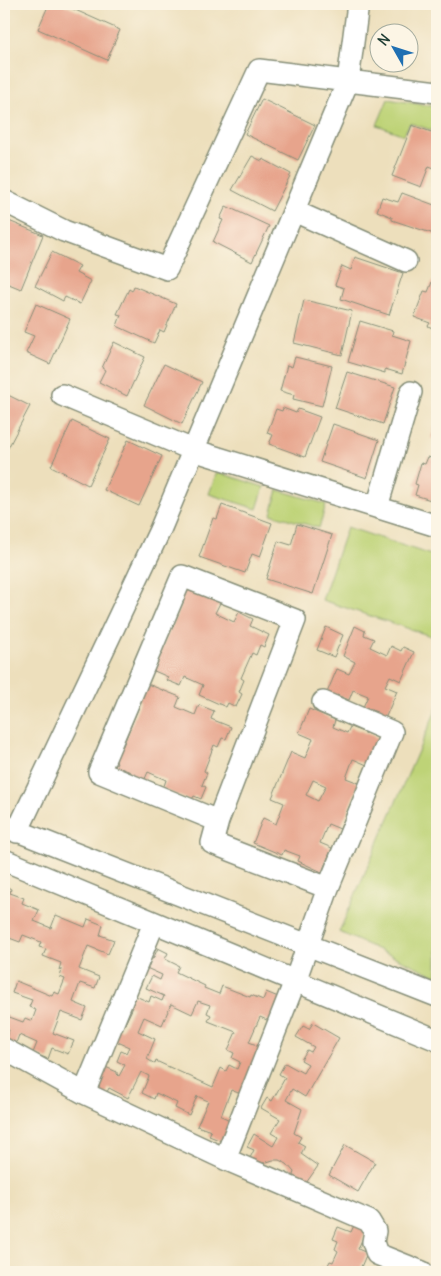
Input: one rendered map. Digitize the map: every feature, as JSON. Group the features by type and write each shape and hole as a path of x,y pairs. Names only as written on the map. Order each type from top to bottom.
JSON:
{"street":[{"path":"358,4 348,81 160,530 10,828 437,996"},
{"path":"4,201 64,231 166,269 259,70 437,92"},
{"path":"294,211 406,261"},
{"path":"377,507 412,392"},
{"path":"62,394 193,450 437,526"},
{"path":"218,821 99,772 182,576 295,620 218,821 212,843 328,888"},
{"path":"225,1159 295,982 328,888 392,732 323,702"},
{"path":"4,860 437,1040"},
{"path":"84,1093 154,923"},
{"path":"4,1049 84,1093 225,1159 370,1221 376,1231 373,1242 377,1254 422,1272"}],"green space":[{"path":"388,99 437,107 437,132 410,123 404,135 377,125"},
{"path":"217,472 264,487 257,509 209,494"},
{"path":"278,490 326,504 319,528 271,514"},
{"path":"347,527 437,557 437,638 322,600"},
{"path":"437,708 437,976 339,932"}],"building":[{"path":"49,4 62,4 120,30 107,60 38,29"},
{"path":"262,99 315,125 298,160 245,134"},
{"path":"412,125 437,134 437,169 429,166 421,187 392,176"},
{"path":"252,156 262,161 263,159 291,174 272,211 232,190"},
{"path":"402,193 437,206 437,235 392,220 392,217 377,211 382,197 398,202"},
{"path":"226,206 269,226 252,262 213,242 223,220 220,219"},
{"path":"4,219 43,235 21,289 4,282"},
{"path":"52,252 80,266 76,273 91,281 80,304 65,297 63,301 35,286"},
{"path":"355,257 403,273 389,315 341,299 344,288 335,285 342,266 351,270"},
{"path":"432,282 437,284 437,330 428,326 430,323 414,317 424,291 428,292"},
{"path":"134,286 176,304 164,332 160,330 154,343 117,326 121,315 117,314 129,289 132,291"},
{"path":"304,300 352,311 342,355 294,343"},
{"path":"36,304 70,319 50,364 26,353 34,336 24,332"},
{"path":"360,321 393,331 392,335 411,341 402,374 385,369 385,373 348,362"},
{"path":"114,342 145,357 127,396 99,382 105,370 102,368"},
{"path":"295,357 332,366 322,406 293,399 294,395 280,391 287,365 292,367"},
{"path":"164,364 202,382 182,424 144,405"},
{"path":"347,372 395,387 383,424 335,408"},
{"path":"4,393 30,406 8,448 4,446"},
{"path":"283,408 296,413 298,409 320,417 305,457 269,444 273,435 267,433 276,409 282,411"},
{"path":"437,418 437,440 431,438"},
{"path":"72,421 110,439 88,485 51,466"},
{"path":"333,424 379,440 367,478 320,462"},
{"path":"128,440 162,456 139,506 104,490"},
{"path":"428,457 437,460 437,502 415,495 418,485 415,484 421,463 425,464"},
{"path":"222,505 272,523 260,557 252,554 245,573 199,557 213,518 217,519"},
{"path":"297,524 332,535 313,594 266,579 278,541 291,545"},
{"path":"185,588 220,603 215,613 234,622 239,612 253,619 250,626 269,635 264,647 260,645 256,655 252,653 241,678 244,680 239,692 242,694 236,707 228,703 226,707 199,695 203,685 185,677 181,686 166,680 168,677 152,670 181,606 177,604"},
{"path":"355,626 365,631 364,635 374,639 370,647 387,655 391,646 401,651 403,647 414,652 401,681 390,676 385,686 397,691 384,721 375,716 377,712 363,707 368,696 353,690 349,700 337,695 335,699 326,695 337,669 349,674 355,662 343,656"},
{"path":"326,627 343,635 334,657 317,650"},
{"path":"145,683 180,697 176,707 195,715 199,705 214,711 211,719 231,727 226,739 222,738 218,747 214,745 204,771 207,773 202,785 206,787 201,799 194,796 191,801 163,789 166,780 148,772 144,781 130,776 131,772 115,766 117,762 113,760 118,746 122,748 141,701 138,700"},
{"path":"309,709 335,720 333,727 347,733 350,727 378,738 367,765 353,759 346,778 359,783 340,829 328,824 320,843 332,848 322,872 298,861 300,856 284,850 282,855 253,843 263,818 276,824 284,803 272,798 291,752 305,758 313,739 299,733","holes":["313,780 326,786 318,801 306,795"]},
{"path":"4,885 11,889 10,893 24,898 22,903 39,910 34,921 51,928 56,915 85,927 88,919 103,925 100,935 114,940 108,954 88,946 79,969 99,977 95,988 80,983 73,1002 87,1008 82,1020 61,1012 53,1033 74,1041 68,1054 52,1048 48,1059 33,1053 37,1043 19,1035 15,1046 5,1042 9,1030 4,1028 4,1015 23,1022 25,1018 32,1021 36,1010 29,1007 32,1000 12,993 16,981 52,996 54,992 59,994 65,979 60,977 61,963 43,956 46,949 39,947 41,942 23,935 20,942 4,936 7,928 4,927"},
{"path":"158,948 168,953 165,959 179,966 176,972 219,994 222,986 263,1000 266,992 283,999 276,1024 260,1017 249,1042 267,1049 248,1097 231,1090 221,1116 237,1123 224,1142 209,1136 211,1131 197,1126 208,1101 197,1096 189,1115 175,1108 177,1103 156,1093 154,1099 142,1093 149,1076 141,1072 128,1098 109,1088 105,1096 95,1090 103,1066 117,1072 119,1076 125,1065 117,1061 121,1051 126,1053 129,1047 111,1039 116,1027 122,1030 133,1007 127,1004 131,994 149,1002 151,996 162,1001 164,996 146,988 152,976 160,980 162,975 142,966 146,956 153,959","holes":["198,1001 210,1005 207,1013 211,1015 208,1021 236,1032 228,1050 234,1053 232,1058 240,1062 237,1069 229,1065 226,1071 221,1068 213,1087 156,1061 155,1064 147,1059 155,1039 138,1031 144,1017 162,1025 171,1004 192,1014"]},
{"path":"313,1023 339,1038 305,1097 292,1089 286,1100 302,1109 294,1133 301,1137 298,1142 305,1146 301,1154 318,1166 304,1186 292,1178 294,1172 287,1164 279,1160 258,1165 249,1160 254,1150 247,1147 254,1134 273,1146 278,1137 271,1133 280,1119 261,1108 267,1098 272,1101 285,1078 279,1074 285,1063 303,1073 308,1064 301,1060 307,1050 311,1052 314,1047 296,1037 303,1026 309,1029"},
{"path":"345,1145 375,1162 358,1192 329,1175"},
{"path":"355,1223 367,1228 358,1249 367,1253 361,1267 374,1272 319,1272 321,1267 326,1269 330,1261 333,1262 338,1251 335,1249 338,1241 333,1239 338,1227 351,1232"}]}
